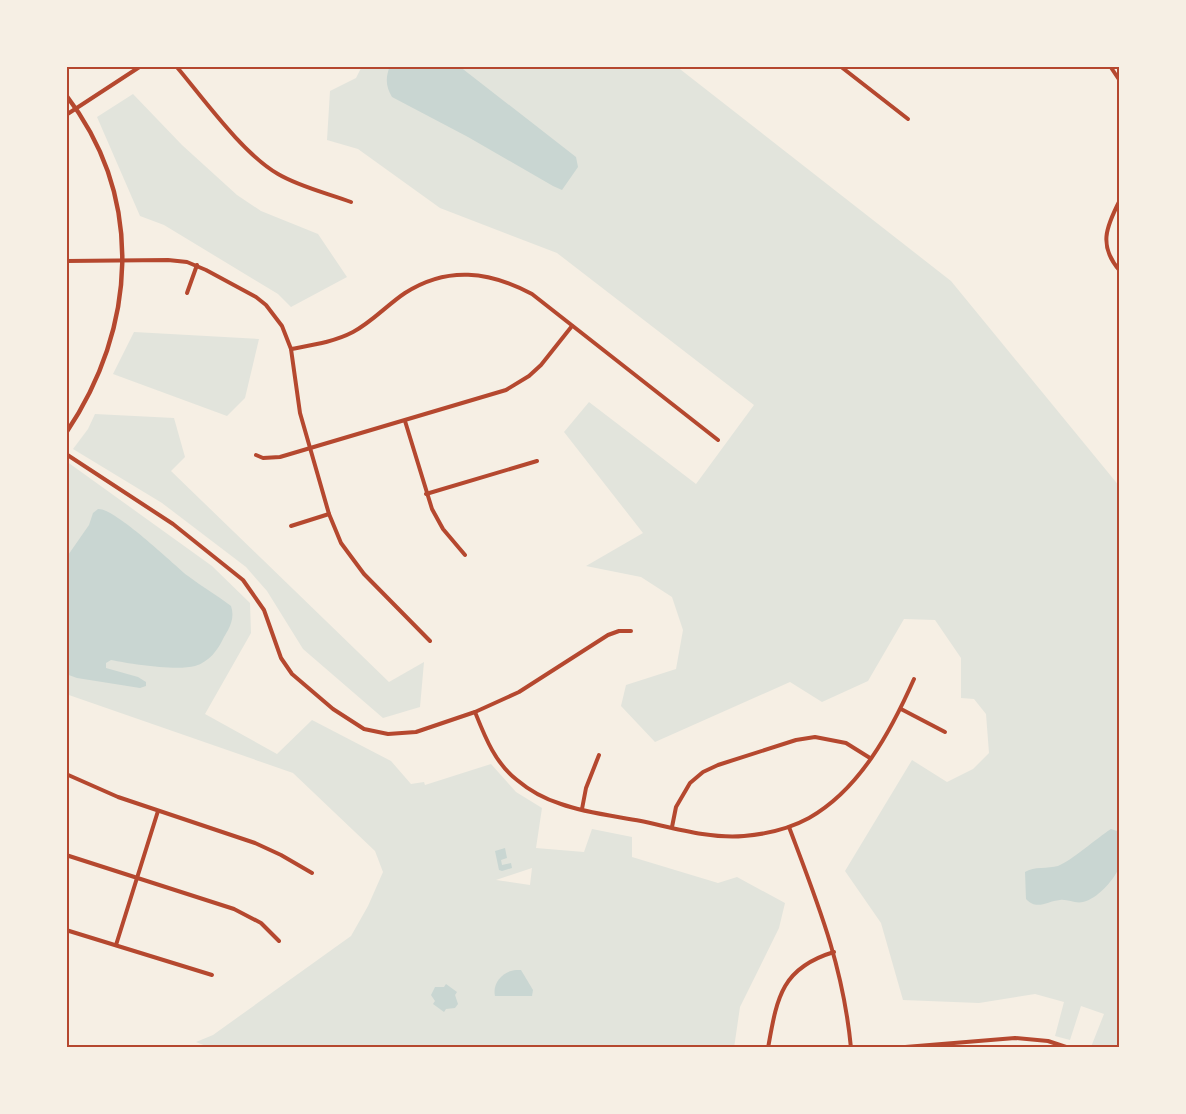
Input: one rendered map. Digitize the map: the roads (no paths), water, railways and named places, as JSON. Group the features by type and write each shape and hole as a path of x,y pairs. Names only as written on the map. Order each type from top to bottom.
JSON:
{"street":[{"path":"66,115 141,66"},
{"path":"176,66 244,146 264,165 289,179 351,202"},
{"path":"840,66 908,119"},
{"path":"1110,66 1120,81"},
{"path":"66,95 98,147 114,195 122,238 123,260 120,305 110,347 92,391 66,433"},
{"path":"1120,200 1108,226 1105,241 1111,260 1120,271"},
{"path":"66,261 179,260 197,265 256,297 266,305 282,326 291,349 297,400 329,514 341,543 355,563 430,641"},
{"path":"186,293 197,265"},
{"path":"291,349 330,341 354,332 413,288 434,280 459,275 480,275 502,279 532,294 718,440"},
{"path":"256,455 272,458 310,449 494,395 519,383 541,365 572,326"},
{"path":"405,421 426,494 443,529 465,555"},
{"path":"66,454 173,524 243,580 264,610 286,667 299,683 353,723 376,733 402,735 475,712 519,692 608,635 631,630"},
{"path":"426,494 537,461"},
{"path":"291,526 329,514"},
{"path":"475,712 489,745 512,776 546,798 582,809 711,835 736,837 764,834 789,827 811,816 836,799 857,777 884,739 914,679"},
{"path":"901,709 945,732"},
{"path":"672,827 676,807 690,783 703,772 718,765 796,740 815,737 846,743 870,758"},
{"path":"582,809 586,788 599,755"},
{"path":"66,774 118,797 255,843 312,873"},
{"path":"116,945 158,811"},
{"path":"789,827 826,924 834,952 846,1005 850,1048"},
{"path":"66,855 234,909 261,923 279,941"},
{"path":"66,930 212,975"},
{"path":"768,1048 775,1006 785,984 808,962 834,952"},
{"path":"892,1048 1015,1038 1047,1041 1069,1048"}]}
